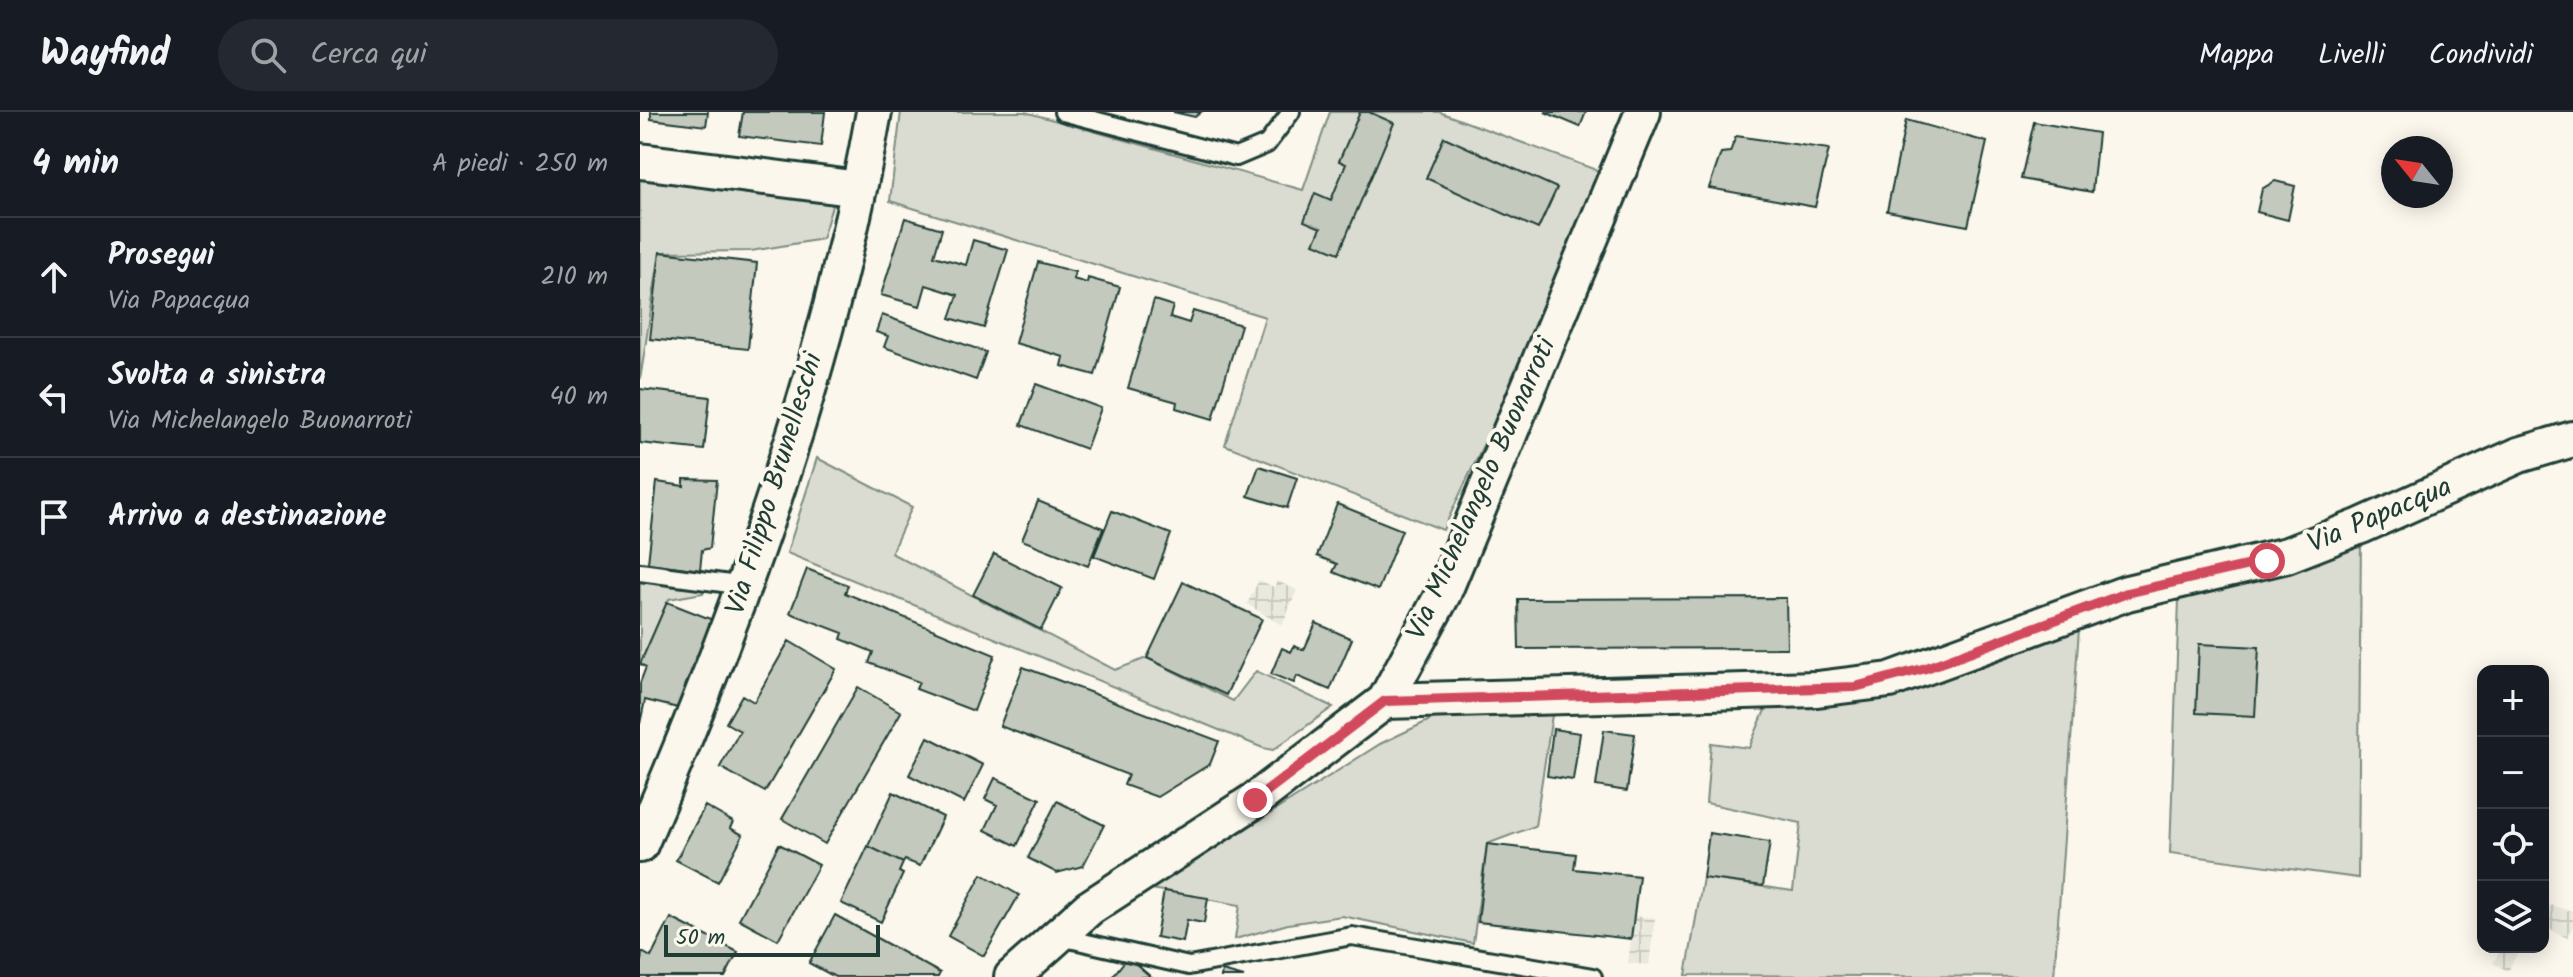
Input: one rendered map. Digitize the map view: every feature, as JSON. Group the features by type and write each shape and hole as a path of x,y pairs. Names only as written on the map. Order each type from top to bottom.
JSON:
{"street":[{"name":"Via Filippo Brunelleschi","path":"640,845 702,700 746,586 785,466 859,189 874,112"},
{"name":"Via Michelangelo Buonarroti","path":"1012,977 1089,908 1255,800 1385,701 1443,594 1643,112"},
{"path":"640,161 859,189"},
{"name":"Via Papacqua","path":"1385,701 1817,689 1875,684 2118,596 2245,567 2312,546 2519,455 2573,439"}],"lane":[{"path":"1063,112 1236,157 1245,156 1267,144 1291,112"},
{"path":"640,572 746,586"},
{"path":"1055,936 1189,966 1352,936 1593,977"}],"shaded area":[{"path":"901,112 1025,112 1303,190 1330,112 1439,112 1599,171 1529,348 1443,530 1225,445 1265,317 890,201"},
{"path":"640,170 835,196 822,239 751,251 660,252 640,380"},
{"path":"817,458 912,507 891,553 1115,670 1147,658 1233,701 1256,671 1333,707 1273,750 1263,748 787,553"},
{"path":"2361,536 2358,878 2170,853 2179,600 2246,580"},
{"path":"1259,580 1274,587 1277,581 1297,590 1282,625 1247,604"},
{"path":"640,582 702,587 703,593 669,599 640,664"},
{"path":"2079,629 2054,977 1686,975 1703,878 1793,891 1801,823 1706,803 1711,743 1749,748 1768,703"},
{"path":"1472,714 1552,715 1535,826 1487,844 1473,943 1342,916 1288,924 1235,939 1240,905 1151,889 1380,744 1434,718"},
{"path":"2549,905 2573,911 2573,928 2567,938 2549,929"},
{"path":"1634,916 1655,918 1649,965 1628,963"},
{"path":"2499,953 2518,953 2508,971 2493,963"}],"building":[{"path":"651,112 708,112 706,126 651,119"},
{"path":"743,112 825,112 821,146 739,136"},
{"path":"1173,112 1201,112 1195,117"},
{"path":"1360,112 1369,112 1394,123 1339,253 1314,243 1321,228 1304,221 1315,193 1331,200 1346,164 1339,161"},
{"path":"1545,112 1586,112 1580,127"},
{"path":"1906,120 1987,142 1968,226 1887,211"},
{"path":"2034,122 2098,133 2092,192 2021,179"},
{"path":"1736,136 1829,149 1815,207 1709,188 1721,153 1730,152"},
{"path":"1444,137 1557,188 1538,229 1426,178"},
{"path":"2275,181 2295,186 2288,220 2257,212 2262,189"},
{"path":"905,218 942,229 934,256 966,265 973,240 1008,250 984,328 950,318 958,295 926,285 920,306 881,295"},
{"path":"660,252 757,263 748,349 650,339"},
{"path":"1038,262 1075,272 1073,279 1087,283 1088,278 1120,287 1095,375 1062,366 1064,357 1015,343"},
{"path":"1154,300 1173,306 1170,317 1189,323 1193,311 1241,325 1213,419 1176,408 1177,402 1128,388"},
{"path":"882,315 986,352 976,380 884,347 888,336 876,332"},
{"path":"1036,384 1101,408 1086,449 1021,425"},
{"path":"640,389 710,397 704,450 640,443"},
{"path":"1259,466 1297,478 1287,508 1248,496"},
{"path":"684,479 717,480 710,548 702,550 700,570 648,563 657,482 684,486"},
{"path":"1038,501 1103,528 1088,566 1022,540"},
{"path":"1337,504 1402,530 1378,590 1333,572 1337,564 1317,556"},
{"path":"1112,511 1171,534 1154,579 1094,556"},
{"path":"994,554 1062,588 1041,630 973,595"},
{"path":"807,569 848,585 845,593 995,655 974,711 916,689 919,682 869,663 873,652 841,639 843,633 790,613"},
{"path":"1183,582 1262,619 1226,695 1147,658"},
{"path":"1786,598 1787,648 1519,649 1518,599"},
{"path":"667,602 713,620 678,708 645,700 640,724 640,683 646,667 640,664"},
{"path":"1316,623 1352,639 1330,690 1297,676 1294,683 1271,674 1282,648 1291,652 1294,646 1304,650"},
{"path":"789,641 836,669 765,792 720,767 740,731 726,723 742,695 754,702"},
{"path":"2199,644 2259,647 2255,716 2196,713"},
{"path":"1023,667 1219,741 1210,764 1157,797 1124,785 1128,775 1000,726"},
{"path":"858,687 901,712 825,844 782,819"},
{"path":"1553,729 1580,733 1573,780 1547,776"},
{"path":"1604,730 1635,734 1627,791 1596,786"},
{"path":"928,737 983,765 964,803 909,775"},
{"path":"995,778 1040,799 1017,846 985,830 997,805 985,799"},
{"path":"893,792 943,817 920,866 905,860 903,863 868,846"},
{"path":"1057,801 1104,825 1083,866 1057,873 1028,858"},
{"path":"705,806 733,822 730,828 743,835 718,882 676,860"},
{"path":"1709,833 1770,842 1763,886 1703,878"},
{"path":"779,844 819,865 778,940 739,919"},
{"path":"1487,844 1576,854 1574,869 1639,876 1631,939 1478,922"},
{"path":"868,846 903,863 899,872 903,874 881,922 841,903"},
{"path":"982,874 1019,895 984,956 948,936"},
{"path":"1164,891 1208,898 1204,923 1187,920 1183,942 1156,937"},
{"path":"835,915 940,973 938,977 835,977 809,963"},
{"path":"671,918 738,952 725,977 640,977 642,952 651,957"},
{"path":"1128,957 1151,977 1112,977"},
{"path":"1222,971 1244,977 1221,977"}],"route":[{"path":"1255,800 1385,701 1817,689 1875,684 2127,593 2267,561"}]}
